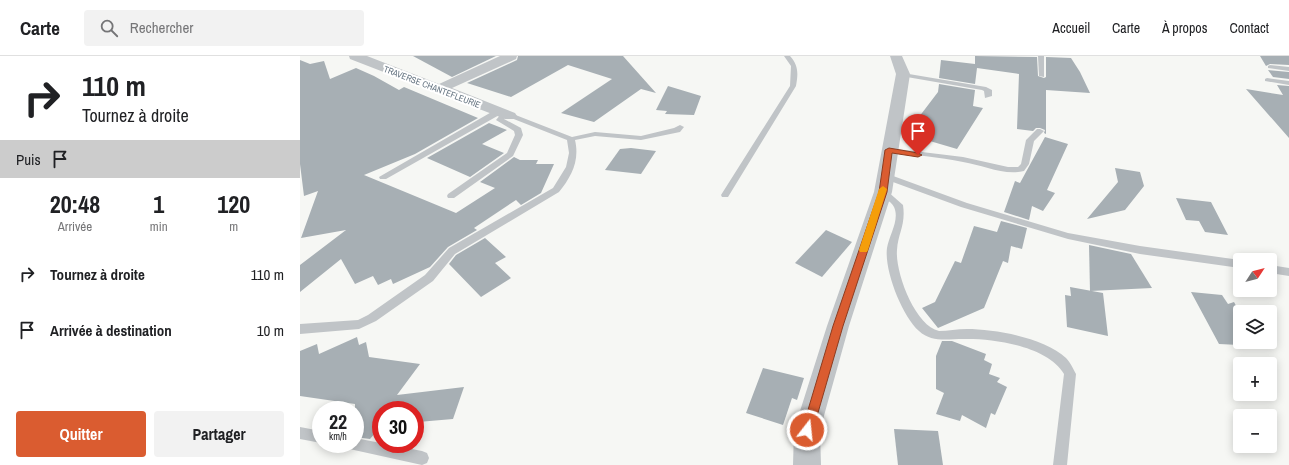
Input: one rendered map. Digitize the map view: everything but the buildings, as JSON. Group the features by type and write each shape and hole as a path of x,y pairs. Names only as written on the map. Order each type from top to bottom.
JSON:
{"street":[{"name":"TRAVERSE CHANTEFLEURIE","path":"355,56 504,114"},
{"path":"439,89 511,56"},
{"path":"808,465 807,430 838,326 884,184 903,75 896,56"}],"lane":[{"path":"725,195 793,86 796,69 793,62 787,56"},
{"path":"1041,56 1042,76"},
{"path":"1270,67 1289,69"},
{"path":"903,75 984,88 988,90 988,96"},
{"path":"1267,80 1289,83"},
{"path":"451,196 510,154 519,135 518,130 500,120 504,114"},
{"path":"383,177 504,114 572,139 595,134 641,138 677,130 680,127"},
{"path":"889,150 963,158 1008,170 1016,170 1021,169 1025,164 1030,140 1040,131"},
{"path":"300,329 359,324 372,318 429,278 452,251 556,190 567,177 570,170 574,150 572,139"},
{"path":"884,184 964,205 1068,236 1140,250 1233,263"},
{"path":"884,184 898,205 899,222 891,254 895,274 908,308 918,322 930,333 948,336 967,334 992,335 1015,340 1050,354 1061,361 1070,374 1060,465"},
{"path":"1277,270 1289,272"},
{"path":"300,433 312,435"},
{"path":"364,446 422,458"}],"slow traffic":[{"path":"864,250 883,189"}],"route":[{"path":"807,430 838,326 883,192 889,150 918,155"}]}
